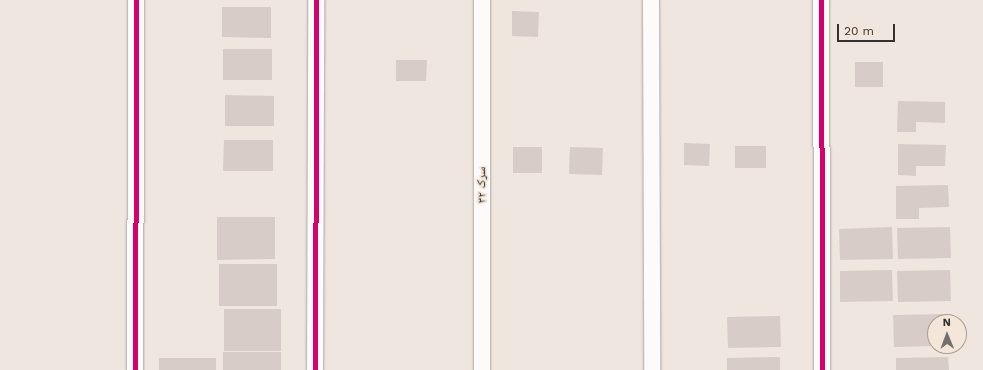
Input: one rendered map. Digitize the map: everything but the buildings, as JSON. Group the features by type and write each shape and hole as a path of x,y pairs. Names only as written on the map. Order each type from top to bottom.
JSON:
{"street":[{"path":"135,370 136,0"},
{"path":"315,370 316,0"},
{"name":"سرک ۳۲","path":"482,0 482,370"},
{"path":"651,0 652,370"},
{"path":"821,0 822,370"}],"cycle path":[{"path":"135,370 136,0"},
{"path":"315,370 316,0"},
{"path":"821,0 822,370"}]}
